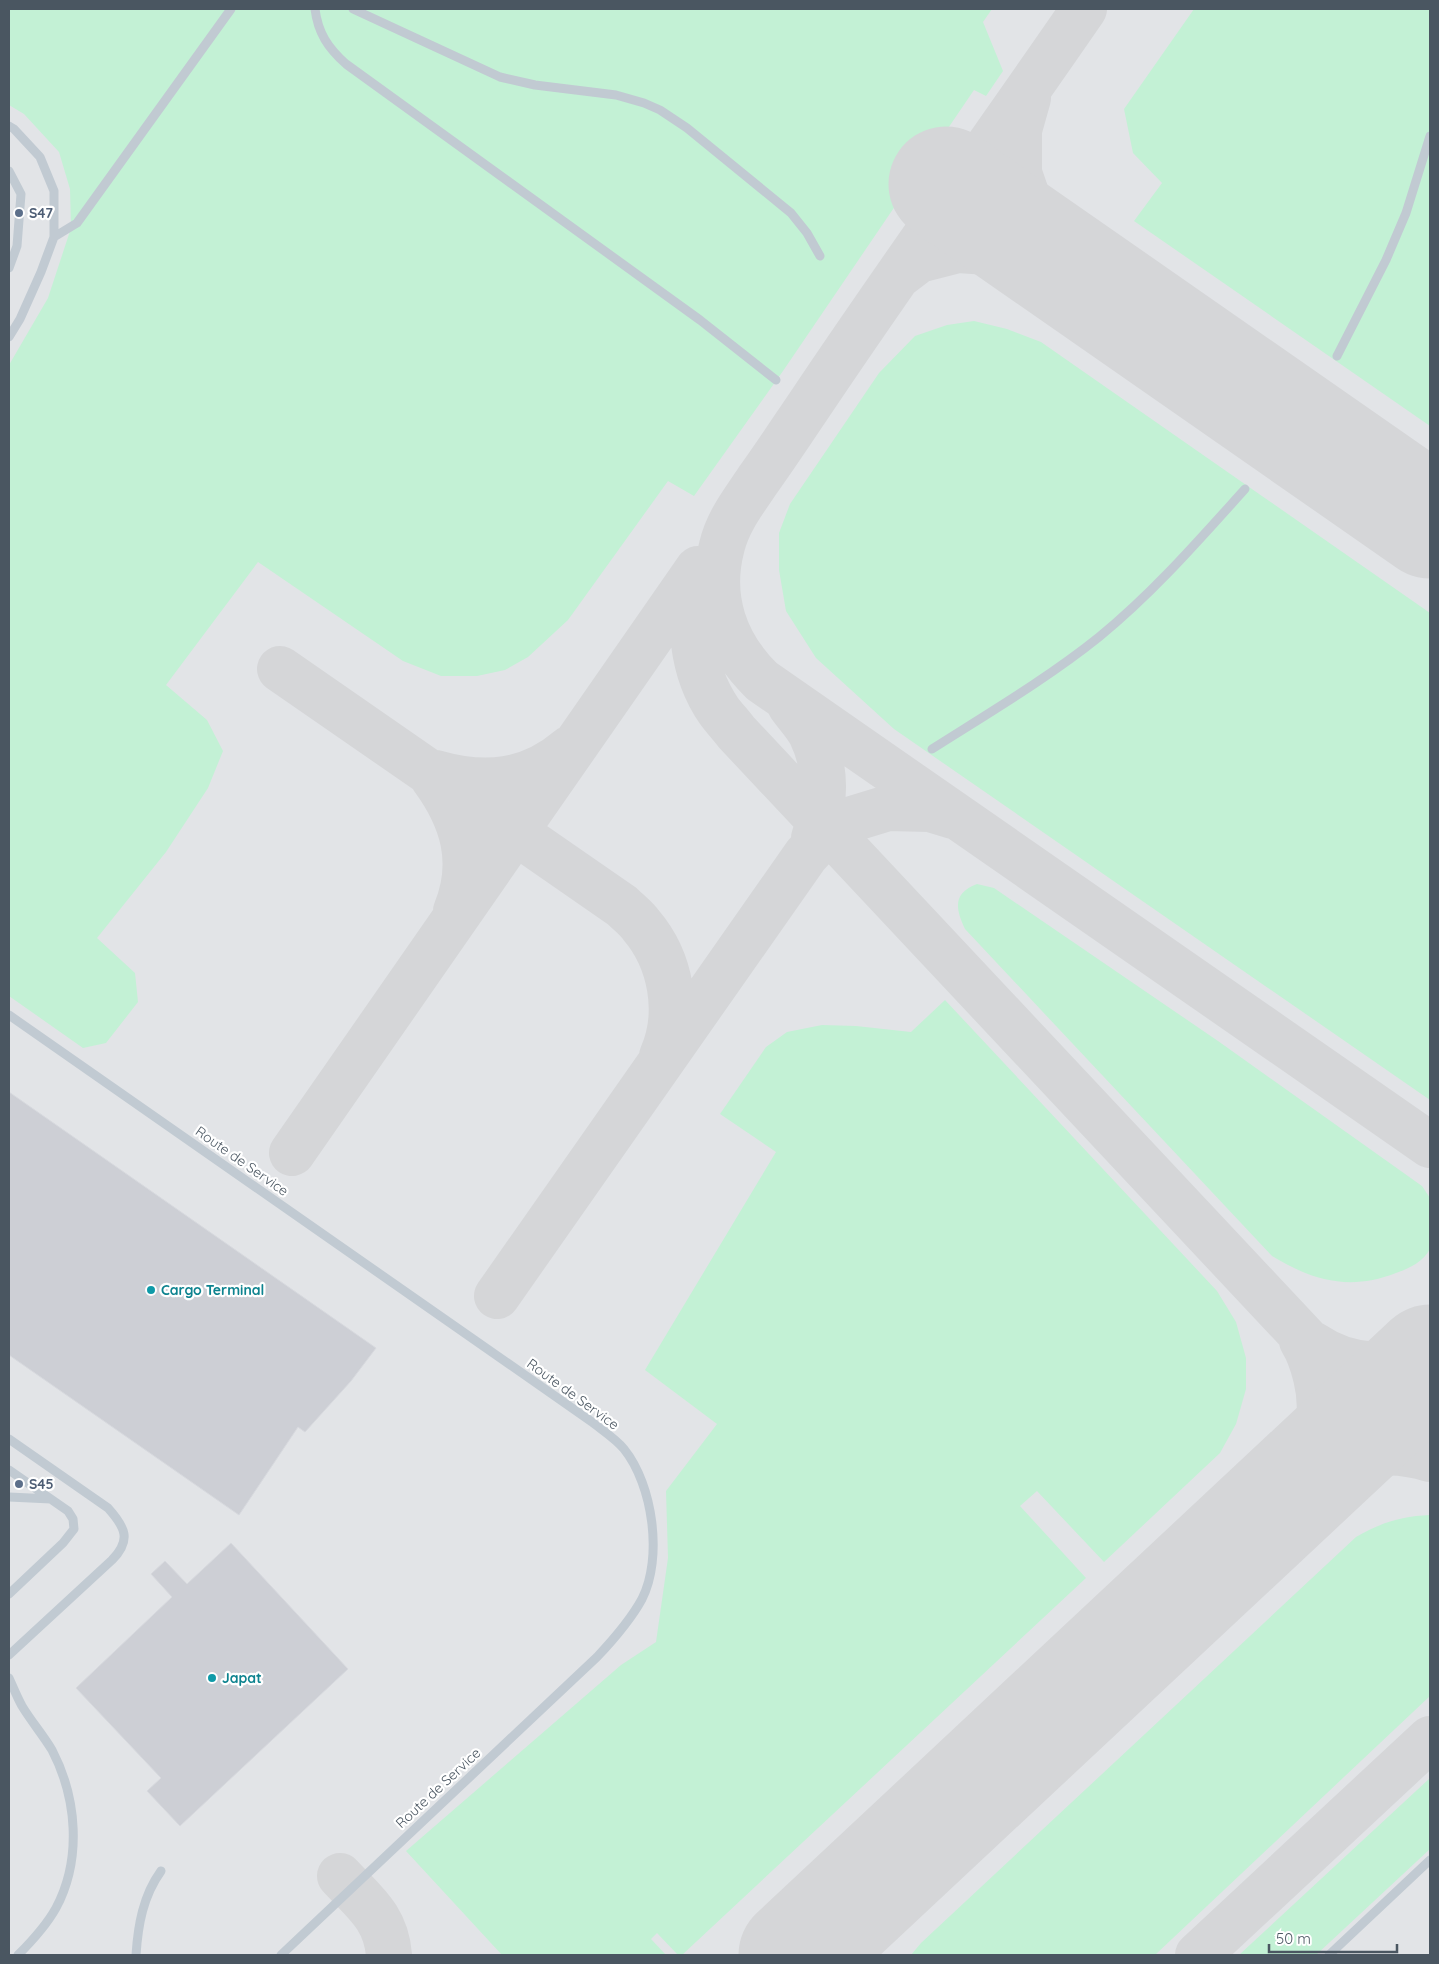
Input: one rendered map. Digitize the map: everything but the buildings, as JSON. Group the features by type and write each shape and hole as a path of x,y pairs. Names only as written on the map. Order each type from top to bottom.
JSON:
{"lane":[{"path":"54,237 77,223 231,9"},
{"path":"315,9 317,24 323,37 332,51 346,64 700,320 776,380"},
{"path":"353,9 500,76 535,86 616,95 660,110 686,128 791,213 807,234 820,256"},
{"path":"9,126 40,158 54,191 54,237 20,319 9,337"},
{"path":"1337,356 1386,260 1406,214 1430,136"},
{"path":"9,171 21,194 17,246 9,268"},
{"path":"932,749 1042,678 1099,637 1154,586 1245,489"},
{"name":"Route de Service","path":"9,1015 592,1422 624,1449 643,1483 652,1514 653,1545 650,1572 642,1598 624,1628 597,1657 281,1955"},
{"path":"9,1439 108,1508 120,1521 125,1539 122,1550 9,1655"},
{"path":"9,1470 68,1511 73,1520 74,1529 63,1543 9,1594"},
{"path":"9,1497 51,1499"},
{"path":"9,1678 22,1705 52,1750 67,1788 74,1826 71,1866 56,1907 36,1937 18,1955"},
{"path":"1329,1955 1430,1860"},
{"path":"136,1955 138,1933 145,1902 152,1883 161,1871"}],"shaded area":[{"path":"9,9 1430,9 1430,1955 9,1955"}],"green space":[{"path":"9,9 992,9 983,22 1003,71 986,96 974,90 783,371 694,496 668,481 568,620 528,657 505,670 477,676 441,676 403,661 258,562 166,685 207,720 223,751 208,788 166,852 97,938 135,973 138,1002 106,1043 83,1048 9,996 9,365 48,298 71,228 70,189 59,152 24,114 9,105"},
{"path":"1194,9 1430,9 1430,426 1134,221 1162,183 1133,153 1124,109"},
{"path":"974,321 1007,329 1041,342 1430,613 1430,1100 894,729 816,658 786,611 779,570 779,533 790,504 879,373 915,336 947,325"},
{"path":"977,884 994,888 1218,1041 1422,1186 1430,1198 1430,1249 1424,1258 1416,1264 1396,1273 1363,1281 1347,1282 1332,1281 1302,1272 1272,1256 965,929 959,914 958,902 964,892"},
{"path":"945,1000 1217,1291 1236,1322 1246,1358 1246,1389 1236,1424 1220,1453 1104,1562 1037,1491 1020,1506 1086,1578 682,1955 678,1955 657,1933 651,1939 666,1955 502,1955 406,1851 621,1665 656,1642 668,1558 666,1491 717,1424 645,1370 776,1152 720,1114 766,1047 787,1032 822,1025 856,1026 911,1032"},
{"path":"1430,1515 1430,1696 1155,1955 911,1955 921,1943 1356,1537 1392,1521"},
{"path":"1430,1778 1430,1849 1316,1955 1239,1955"}],"taxiway":[{"path":"1084,9 737,512 728,528 718,565 717,584 723,620 738,652 762,681 1430,1145"},
{"path":"1028,98 1019,130 1019,173 1035,220 1074,268 1102,292"},
{"path":"898,276 919,260 958,250 1004,253 1070,272 1085,282"},
{"path":"292,1153 698,569"},
{"path":"702,572 694,607 693,625 697,661 710,696 736,732 1358,1395 1430,1453"},
{"path":"280,669 622,906 639,922 660,954 670,988 671,1022 662,1056"},
{"path":"790,705 811,734 820,759 823,799 814,838"},
{"path":"436,773 472,780 506,779 538,769 569,749"},
{"path":"433,778 452,809 459,825 463,842 465,875 456,911"},
{"path":"497,1296 806,855 820,840 852,819 888,808 930,809 953,816"},
{"path":"1282,1501 1309,1458 1318,1427 1320,1412 1316,1377 1302,1341"},
{"path":"1314,1345 1328,1353 1356,1363 1386,1364 1401,1362 1416,1359 1430,1353"},
{"path":"1293,1491 1341,1462 1375,1453 1392,1452 1430,1459"},
{"path":"1198,1955 1430,1739"},
{"path":"340,1876 379,1920 387,1942 389,1955"},
{"path":"807,1955 819,1934"}],"runway":[{"path":"946,184 1430,521"},
{"path":"796,1955 1430,1362"}],"place":[{"name":"S47","path":"19,213"},
{"name":"Cargo Terminal","path":"151,1290"},
{"name":"S45","path":"19,1484"},
{"name":"Japat","path":"212,1678"}]}
